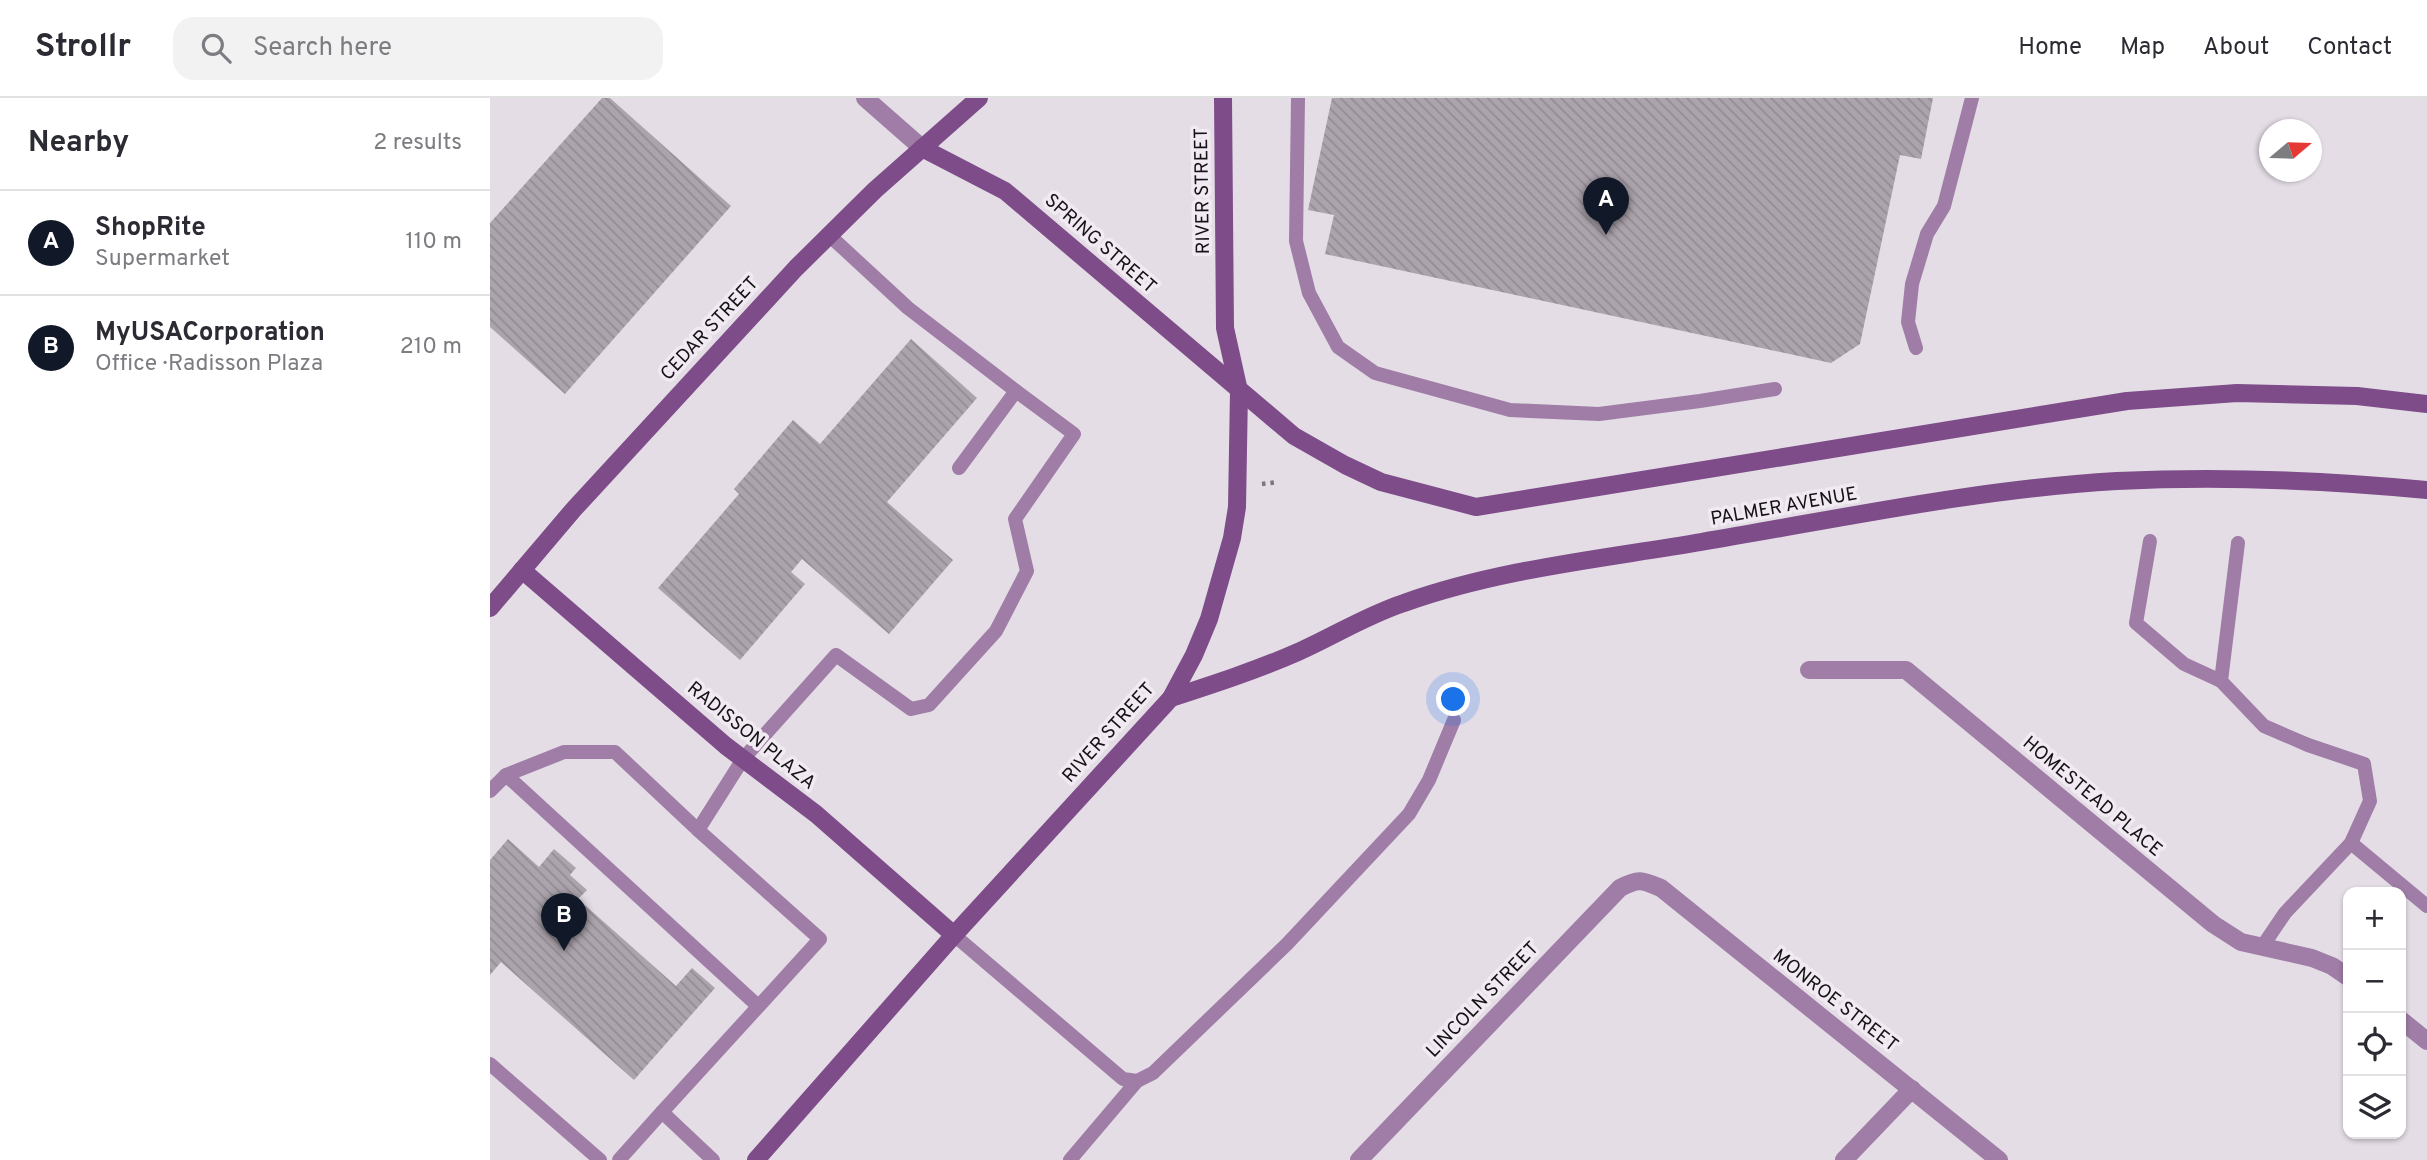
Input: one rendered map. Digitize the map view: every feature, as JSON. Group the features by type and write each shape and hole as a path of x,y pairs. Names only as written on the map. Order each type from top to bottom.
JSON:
{"street":[{"path":"865,98 922,148"},
{"name":"CEDAR STREET","path":"490,608 722,346 796,268 875,190 979,98"},
{"name":"RIVER STREET","path":"755,1160 954,935 1171,698 1194,655 1209,619 1232,538 1238,483 1239,391 1226,328 1223,98"},
{"name":"SPRING STREET","path":"922,148 1005,191 1239,391"},
{"path":"1239,391 1294,436 1345,465 1381,482 1476,507 2127,401 2237,393 2357,396 2427,404"},
{"name":"PALMER AVENUE","path":"1171,698 1246,675 1403,603 1467,584 1574,562 1899,509 2013,492 2116,481 2333,481 2427,490"},
{"name":"RADISSON PLAZA","path":"523,570 743,759 816,814 954,935"},
{"name":"HOMESTEAD PLACE","path":"1809,670 1906,670 2213,924 2241,942 2312,958 2343,974"},
{"name":"MONROE STREET","path":"1643,880 1661,888 1999,1160"},
{"name":"LINCOLN STREET","path":"1359,1160 1620,888 1643,880"},
{"path":"2406,1024 2427,1041"},
{"path":"1844,1160 1912,1089"}],"lane":[{"path":"1298,98 1296,241 1309,293 1338,347 1375,373 1510,410 1599,414 1775,389"},
{"path":"1916,348 1908,322 1912,284 1927,234 1944,206 1972,98"},
{"path":"698,830 743,759 836,656 911,709 929,705 996,631 1027,571 1015,519 1074,433 908,308 830,236"},
{"path":"959,468 1016,391"},
{"path":"2150,541 2136,623 2184,664 2221,681 2264,726 2308,745 2364,764 2370,801 2351,843 2285,913 2262,947"},
{"path":"2221,681 2238,543"},
{"path":"1070,1160 1137,1081 1153,1073 1287,944 1409,814 1429,780 1454,720"},
{"path":"490,791 506,775 565,752 615,752 820,939 619,1160"},
{"path":"506,775 758,1006"},
{"path":"2351,843 2427,906"},
{"path":"954,935 1123,1079 1137,1081"},
{"path":"490,1064 600,1160"},
{"path":"662,1112 713,1160"}],"path":[{"path":"1258,484 1278,482"}],"building":[{"path":"602,98 610,98 731,206 565,394 490,327 490,223"},
{"path":"1332,98 1933,98 1921,159 1900,155 1860,344 1831,363 1325,254 1334,215 1308,210"},
{"path":"911,339 977,398 887,502 953,560 889,634 802,559 791,572 805,584 740,660 658,588 739,494 734,489 793,420 820,444"},
{"path":"508,839 539,867 554,849 576,868 570,875 587,890 578,899 676,986 692,968 715,988 634,1080 501,962 490,975 490,860"}],"place":[{"name":"ShopRite","path":"1606,235"},
{"name":"MyUSACorporation","path":"564,951"}]}
